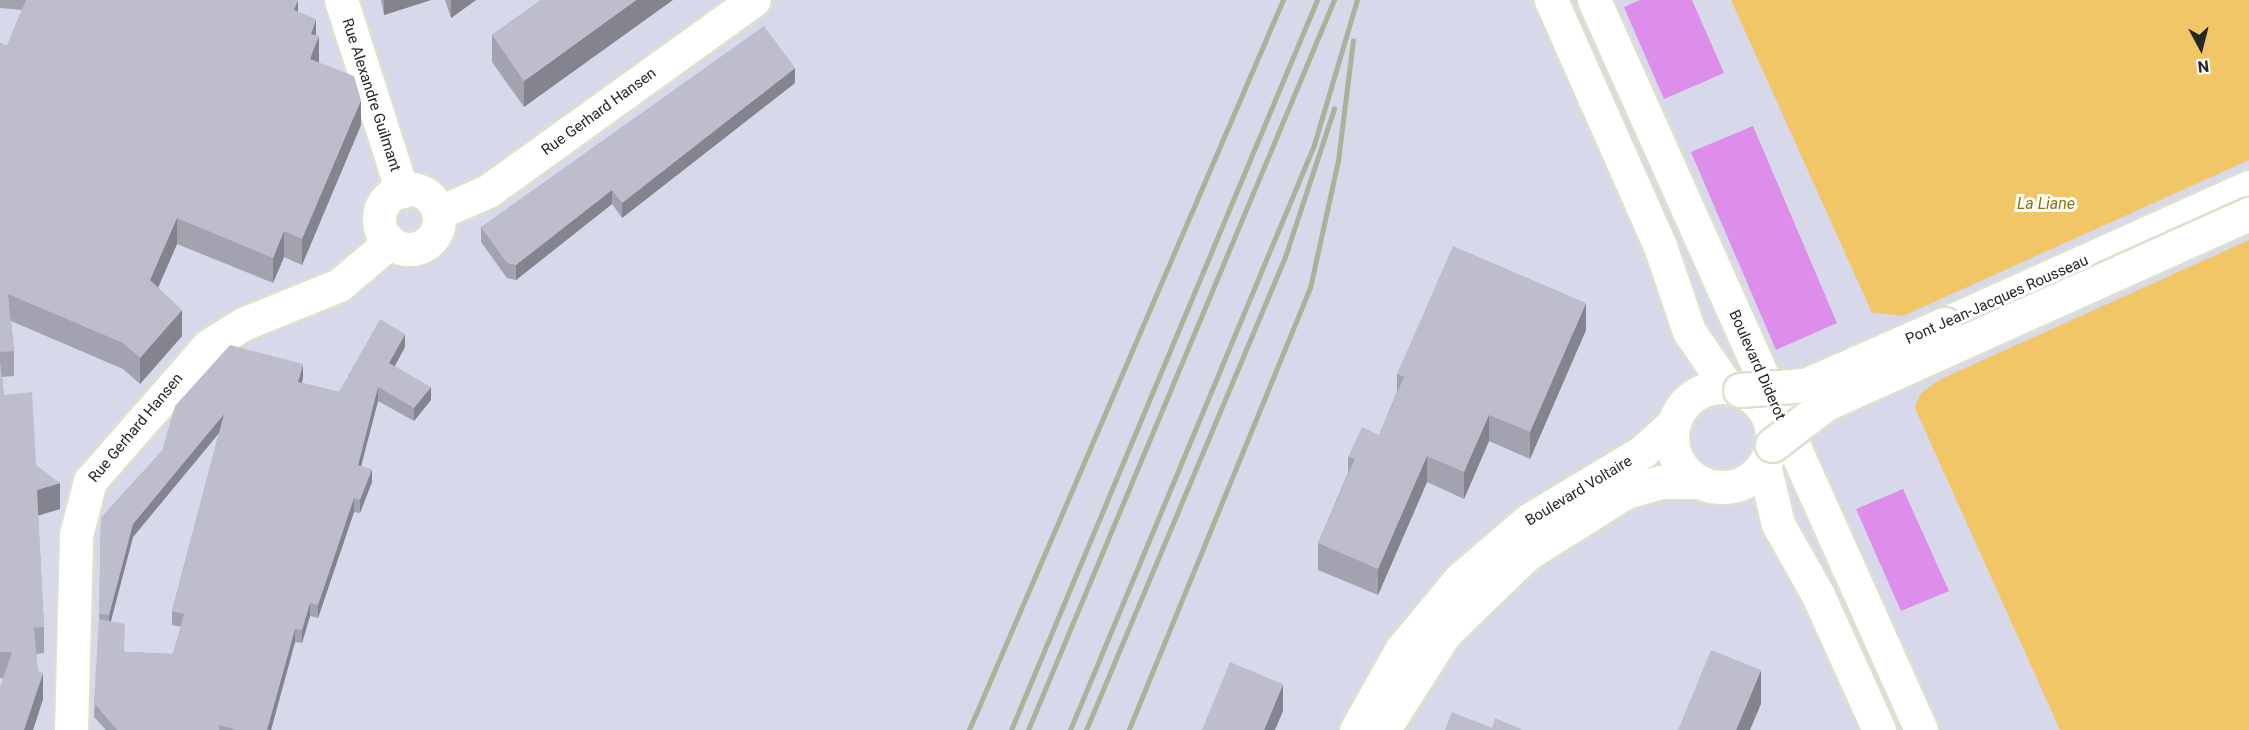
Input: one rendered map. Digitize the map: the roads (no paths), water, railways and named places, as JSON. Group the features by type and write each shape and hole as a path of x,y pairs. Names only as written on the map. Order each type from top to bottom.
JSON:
{"street":[{"name":"Rue Alexandre Guilmant","path":"341,0 402,191"},
{"name":"Rue Gerhard Hansen","path":"438,213 488,191 754,0"},
{"path":"1551,0 1660,246 1675,296 1699,351 1733,388 1765,412 1772,508 1793,554 1818,595 1879,730"},
{"name":"Boulevard Diderot","path":"1594,0 1921,730"},
{"name":"Pont Jean-Jacques Rousseau","path":"1733,388 1805,385 2249,187"},
{"path":"402,191 423,192 438,213 435,235 422,246 406,249 390,242 381,229 380,213 388,199 402,191"},
{"name":"Pont Jean-Jacques Rousseau","path":"1768,455 1826,404 2249,214"},
{"name":"Rue Gerhard Hansen","path":"71,730 76,535 90,481 208,346 243,324 339,285 390,242"},
{"path":"1675,296 1679,413 1675,455 1793,554"},
{"path":"1679,413 1703,390 1733,388"},
{"name":"Boulevard Voltaire","path":"1356,730 1409,639 1472,567 1540,512 1642,452 1679,413"},
{"path":"1710,484 1740,483 1768,455"},
{"name":"Boulevard Voltaire","path":"1383,730 1451,627 1527,554 1626,492 1661,482 1710,484"}],"water":[{"name":"La Liane","path":"1731,0 2249,0 2249,730 2060,730"}],"railway":[{"path":"969,730 1283,0"},
{"path":"1011,730 1317,0"},
{"path":"1028,730 1334,0"},
{"path":"1070,730 1314,145 1357,0"},
{"path":"1129,729 1310,288 1338,161 1353,41"},
{"path":"1086,730 1285,257 1334,109"}]}
